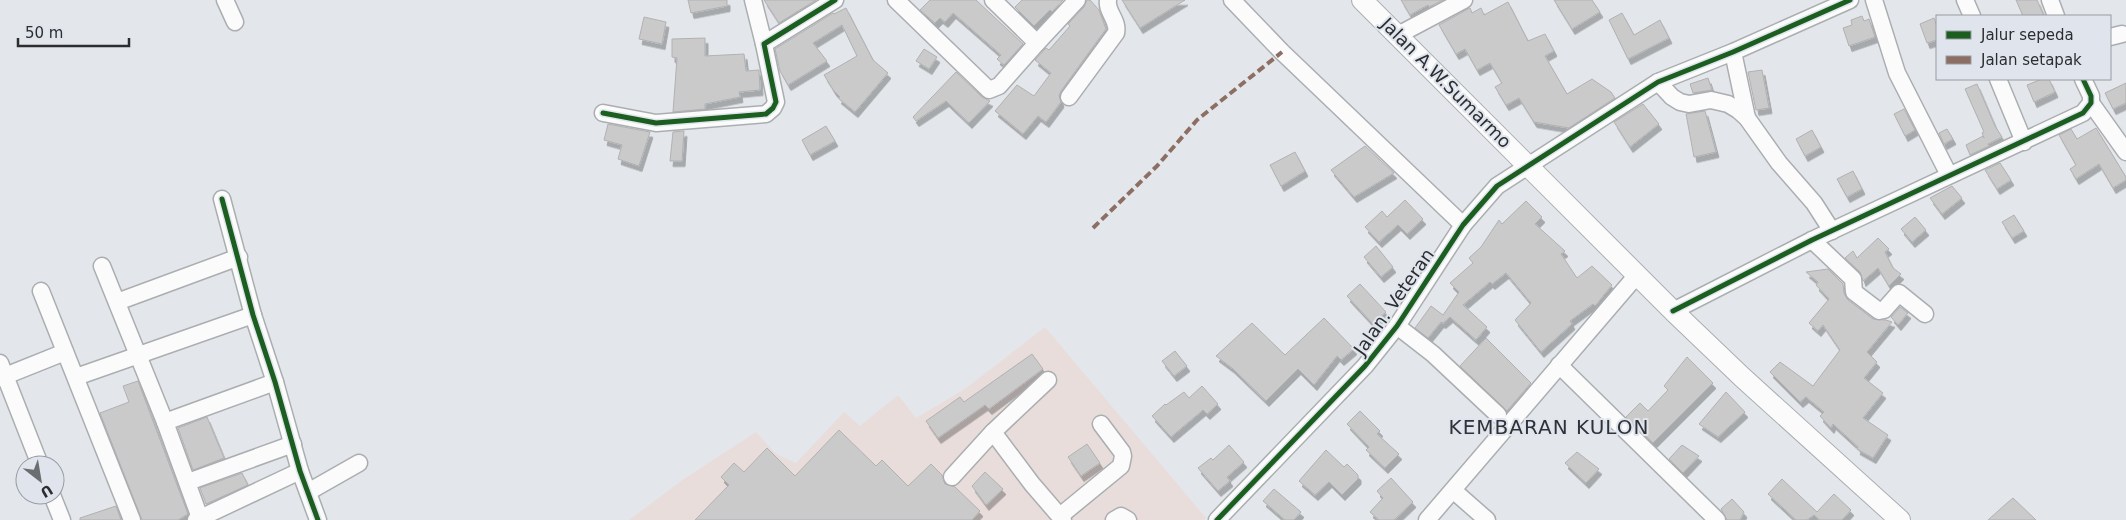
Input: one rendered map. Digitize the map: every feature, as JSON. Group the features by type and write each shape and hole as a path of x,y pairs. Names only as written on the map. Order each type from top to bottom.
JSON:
{"main road":[{"name":"Jalan A.W.Sumarmo","path":"1362,0 1637,275 1890,517"}],"street":[{"path":"225,0 235,22"},
{"path":"603,113 656,123 766,114 773,108 776,102 754,0"},
{"path":"764,44 835,0"},
{"path":"896,0 989,90 999,86 1077,0"},
{"path":"993,0 1037,43"},
{"path":"1069,97 1116,33 1116,23 1108,8 1108,0"},
{"path":"1232,0 1282,52 1463,225"},
{"path":"1398,35 1464,0"},
{"name":"Jalan. Veteran","path":"1217,520 1365,366 1397,326 1463,225 1497,186 1658,82 1733,52 1850,0"},
{"path":"1874,0 1898,73 1949,175"},
{"path":"1966,0 1972,15"},
{"path":"2050,0 2056,15"},
{"path":"1733,52 1746,118"},
{"path":"1998,80 2024,142"},
{"path":"2083,80 2091,96 2091,103 2123,143"},
{"path":"1658,82 1672,97 1680,102 1689,104 1711,100 1728,104 1746,118 1779,163 1814,203 1832,231"},
{"path":"1673,310 1812,240 1949,175 2024,142 2083,112 2091,103"},
{"path":"222,199 253,315 275,382 300,471 318,520"},
{"path":"1812,240 1853,279 1854,292 1879,311 1884,310 1899,292 1925,314"},
{"path":"117,302 239,257"},
{"path":"102,266 188,482 198,519 300,471"},
{"path":"1427,520 1637,275"},
{"path":"41,291 132,520"},
{"path":"76,377 137,354 253,315"},
{"path":"1397,326 1433,354 1498,415"},
{"path":"36,455 2,372 65,352"},
{"path":"1559,365 1717,520"},
{"path":"952,477 993,432 1048,380"},
{"path":"165,422 275,382"},
{"path":"993,432 1032,484 1062,518 1121,466 1122,452 1101,424"},
{"path":"188,482 293,444"},
{"path":"308,492 359,463"},
{"path":"1454,490 1487,520"},
{"path":"56,505 62,520"},
{"path":"1114,520 1121,516 1128,520"}],"shaded area":[{"path":"1045,327 1206,518 1204,520 629,520 684,479 756,432 776,454 796,463 844,412 860,426 898,395 916,418 965,389"}],"building":[{"path":"688,0 727,0 727,6 691,13"},
{"path":"764,0 816,0 779,23"},
{"path":"930,0 976,0 1023,44 1004,65 997,59 1001,55 953,13 945,22 940,18 935,23 920,10"},
{"path":"1022,0 1063,0 1052,12 1050,10 1034,26 1015,7"},
{"path":"1087,0 1090,0 1099,10 1106,29 1061,91 1059,96 1061,102 1046,122 1038,116 1023,134 995,111 1017,85 1034,96 1051,73 1035,60 1046,48 1049,50 1070,26 1068,24 1084,7"},
{"path":"1122,0 1185,0 1140,28"},
{"path":"1401,0 1443,0 1429,7 1428,5 1410,15"},
{"path":"1554,0 1592,0 1600,12 1572,29"},
{"path":"2016,0 2037,0 2044,15 2023,15"},
{"path":"1508,2 1528,41 1545,34 1554,51 1545,56 1567,94 1592,79 1611,92 1615,98 1569,128 1534,122 1519,98 1506,105 1495,87 1502,83 1490,63 1477,70 1465,49 1456,54 1439,25 1470,8 1472,13 1481,8 1484,15"},
{"path":"846,8 873,60 888,73 855,112 838,98 840,97 824,75 857,56 842,25 813,43 827,61 788,85 780,71 775,49 833,13"},
{"path":"1622,13 1634,35 1660,20 1669,38 1628,59 1609,20"},
{"path":"1862,16 1864,21 1869,19 1875,37 1849,46 1843,28 1852,25 1851,20"},
{"path":"644,17 666,22 662,44 639,39"},
{"path":"1934,18 1936,23 1936,40 1927,43 1920,24"},
{"path":"705,38 705,56 744,54 746,71 759,70 760,90 739,92 740,97 705,104 705,109 673,112 677,58 672,57 672,39"},
{"path":"924,49 937,57 929,69 916,61"},
{"path":"1762,70 1769,108 1756,110 1748,72"},
{"path":"956,72 982,97 990,101 969,123 946,101 916,121 913,117"},
{"path":"1708,78 1712,90 1693,93 1690,84"},
{"path":"2040,80 2049,80 2055,92 2034,102 2027,85"},
{"path":"2126,83 2126,103 2113,109 2105,93"},
{"path":"1977,84 1995,126 2002,137 1970,155 1966,145 1983,136 1984,138 1982,133 1984,132 1965,89"},
{"path":"1643,104 1659,124 1630,147 1614,122"},
{"path":"1904,109 1915,130 1905,136 1894,114"},
{"path":"1705,111 1716,152 1694,157 1686,114"},
{"path":"608,124 650,132 639,166 618,159 622,145 604,140"},
{"path":"826,126 835,141 810,155 802,140"},
{"path":"2096,128 2126,177 2126,180 2113,188 2099,164 2076,179 2070,169 2076,165 2059,135 2071,129 2077,139"},
{"path":"1947,129 1953,139 1944,144 1939,133"},
{"path":"1812,130 1821,147 1805,156 1796,139"},
{"path":"684,131 682,161 670,161 673,132"},
{"path":"1365,146 1394,173 1354,197 1331,170"},
{"path":"1295,152 1305,171 1281,186 1270,165"},
{"path":"2000,163 2011,180 1997,189 1985,170"},
{"path":"1853,171 1862,189 1847,197 1837,179"},
{"path":"1952,186 1962,198 1942,214 1930,198"},
{"path":"1405,200 1423,219 1407,234 1398,225 1379,242 1365,227 1382,211 1387,217"},
{"path":"1526,201 1542,217 1535,224 1565,251 1561,254 1577,278 1592,266 1612,285 1595,306 1593,304 1570,321 1572,324 1541,352 1515,320 1531,303 1506,273 1492,284 1490,282 1463,305 1487,327 1476,340 1450,317 1443,323 1441,322 1428,338 1415,328 1431,306 1443,315 1459,292 1450,283 1473,263 1469,258 1481,247 1499,220 1502,224"},
{"path":"2014,215 2024,231 2012,238 2002,222"},
{"path":"1915,217 1926,230 1912,242 1901,229"},
{"path":"1878,238 1889,249 1885,252 1893,268 1901,274 1889,286 1878,268 1863,281 1860,272 1845,258 1853,251 1857,258"},
{"path":"1376,246 1393,267 1381,277 1364,257"},
{"path":"1828,269 1843,284 1844,293 1848,300 1873,319 1892,322 1867,352 1877,362 1864,378 1883,393 1863,418 1888,435 1873,458 1857,449 1858,447 1833,424 1831,428 1820,416 1824,412 1806,397 1800,402 1770,372 1780,362 1813,386 1840,350 1823,325 1818,331 1809,323 1829,299 1816,285 1818,282 1806,272"},
{"path":"1360,284 1386,312 1373,324 1347,296"},
{"path":"1900,307 1908,313 1898,325 1891,317"},
{"path":"1324,318 1354,349 1341,360 1337,356 1314,385 1298,369 1266,401 1232,368 1216,356 1252,323 1285,355"},
{"path":"1486,338 1531,383 1507,411 1460,366"},
{"path":"1175,351 1187,366 1174,376 1162,361"},
{"path":"1032,354 1043,369 989,409 985,405 938,438 926,421 960,397 964,402"},
{"path":"1687,357 1713,383 1653,443 1626,417 1640,403 1648,411 1668,390 1664,386"},
{"path":"138,381 188,514 178,520 142,520 100,413 129,402 123,386"},
{"path":"1202,386 1218,404 1207,414 1203,410 1171,437 1152,416 1165,404 1184,392 1189,398"},
{"path":"1726,392 1745,412 1718,437 1699,424"},
{"path":"1360,411 1380,431 1377,434 1399,454 1385,468 1366,450 1369,447 1347,424"},
{"path":"207,417 224,458 193,470 178,428"},
{"path":"839,430 876,466 882,460 908,486 931,464 942,475 945,484 955,487 980,511 972,520 695,520 729,485 721,477 734,463 744,472 767,448 795,476"},
{"path":"1087,444 1100,463 1081,476 1068,457"},
{"path":"1229,445 1244,462 1227,477 1230,481 1218,491 1198,468 1211,458 1213,460"},
{"path":"1682,445 1699,456 1683,473 1669,459"},
{"path":"1326,450 1344,467 1347,464 1358,475 1358,479 1342,495 1329,482 1315,495 1299,481"},
{"path":"1577,452 1599,469 1586,483 1565,463"},
{"path":"985,472 1003,489 986,505 972,486"},
{"path":"242,473 248,485 206,504 200,488"},
{"path":"1391,478 1413,502 1394,520 1379,520 1370,512 1383,498 1377,491"},
{"path":"1782,479 1817,512 1834,494 1851,510 1842,520 1820,520 1814,515 1807,520 1796,520 1768,494"},
{"path":"1274,489 1301,512 1294,520 1285,520 1263,501"},
{"path":"2013,498 2036,520 1988,520 2007,503"},
{"path":"1732,499 1744,512 1740,520 1727,520 1721,509"},
{"path":"116,506 121,520 80,520 80,518"}],"marked path":[{"path":"1093,228 1157,166 1197,120 1282,52"}],"cycle path":[{"path":"603,113 656,123 766,114 773,108 776,102 764,44 835,0"},
{"path":"1217,520 1365,366 1397,326 1463,225 1497,186 1658,82 1733,52 1850,0"},
{"path":"1673,311 1812,240 2083,113 2091,103 2091,96 2083,80"},
{"path":"222,199 253,315 275,382 300,471 318,520"}],"district":[{"name":"KEMBARAN KULON","path":"1549,427"}]}
